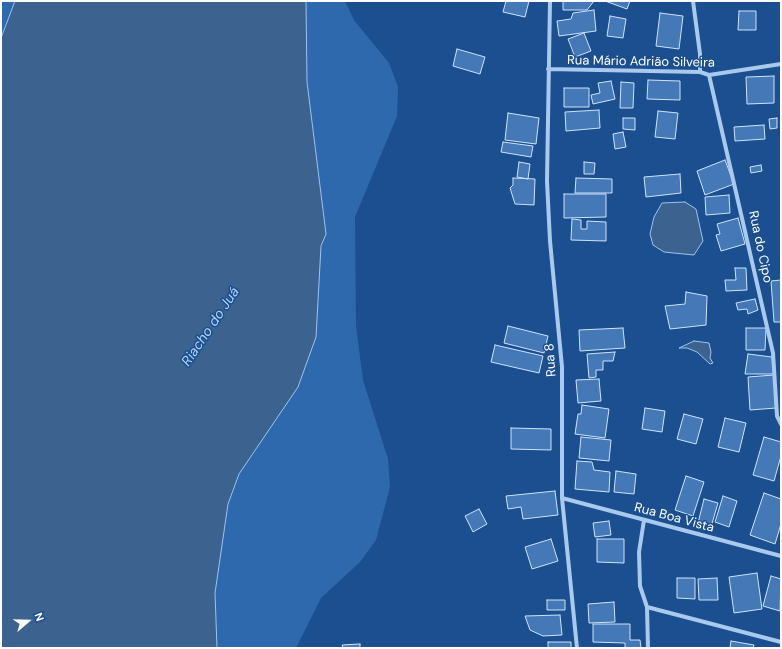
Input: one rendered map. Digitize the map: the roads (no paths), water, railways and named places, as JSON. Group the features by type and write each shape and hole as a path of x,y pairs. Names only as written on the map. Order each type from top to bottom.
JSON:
{"street":[{"name":"Rua 8","path":"550,1 547,181 550,241 562,367 562,498 577,648"},
{"path":"693,1 700,54 700,72"},
{"name":"Rua Mário Adrião Silveira","path":"548,70 700,72 710,75 781,64"},
{"name":"Rua do Cipo","path":"710,75 773,353 777,416 781,424"},
{"name":"Rua Boa Vista","path":"562,498 781,556"},
{"path":"644,520 639,552 640,586 647,607 648,648"},
{"path":"647,607 781,642"}],"water":[{"name":"Riacho do Juá","path":"15,1 306,1 307,82 326,234 321,246 316,337 298,387 239,474 228,504 215,593 217,648 1,648 1,38"},
{"path":"685,202 696,209 703,241 694,255 664,252 653,245 650,234 654,217 662,203"},
{"path":"694,341 709,343 711,352 710,358 713,363 710,364 697,352 687,348 679,348"}]}
